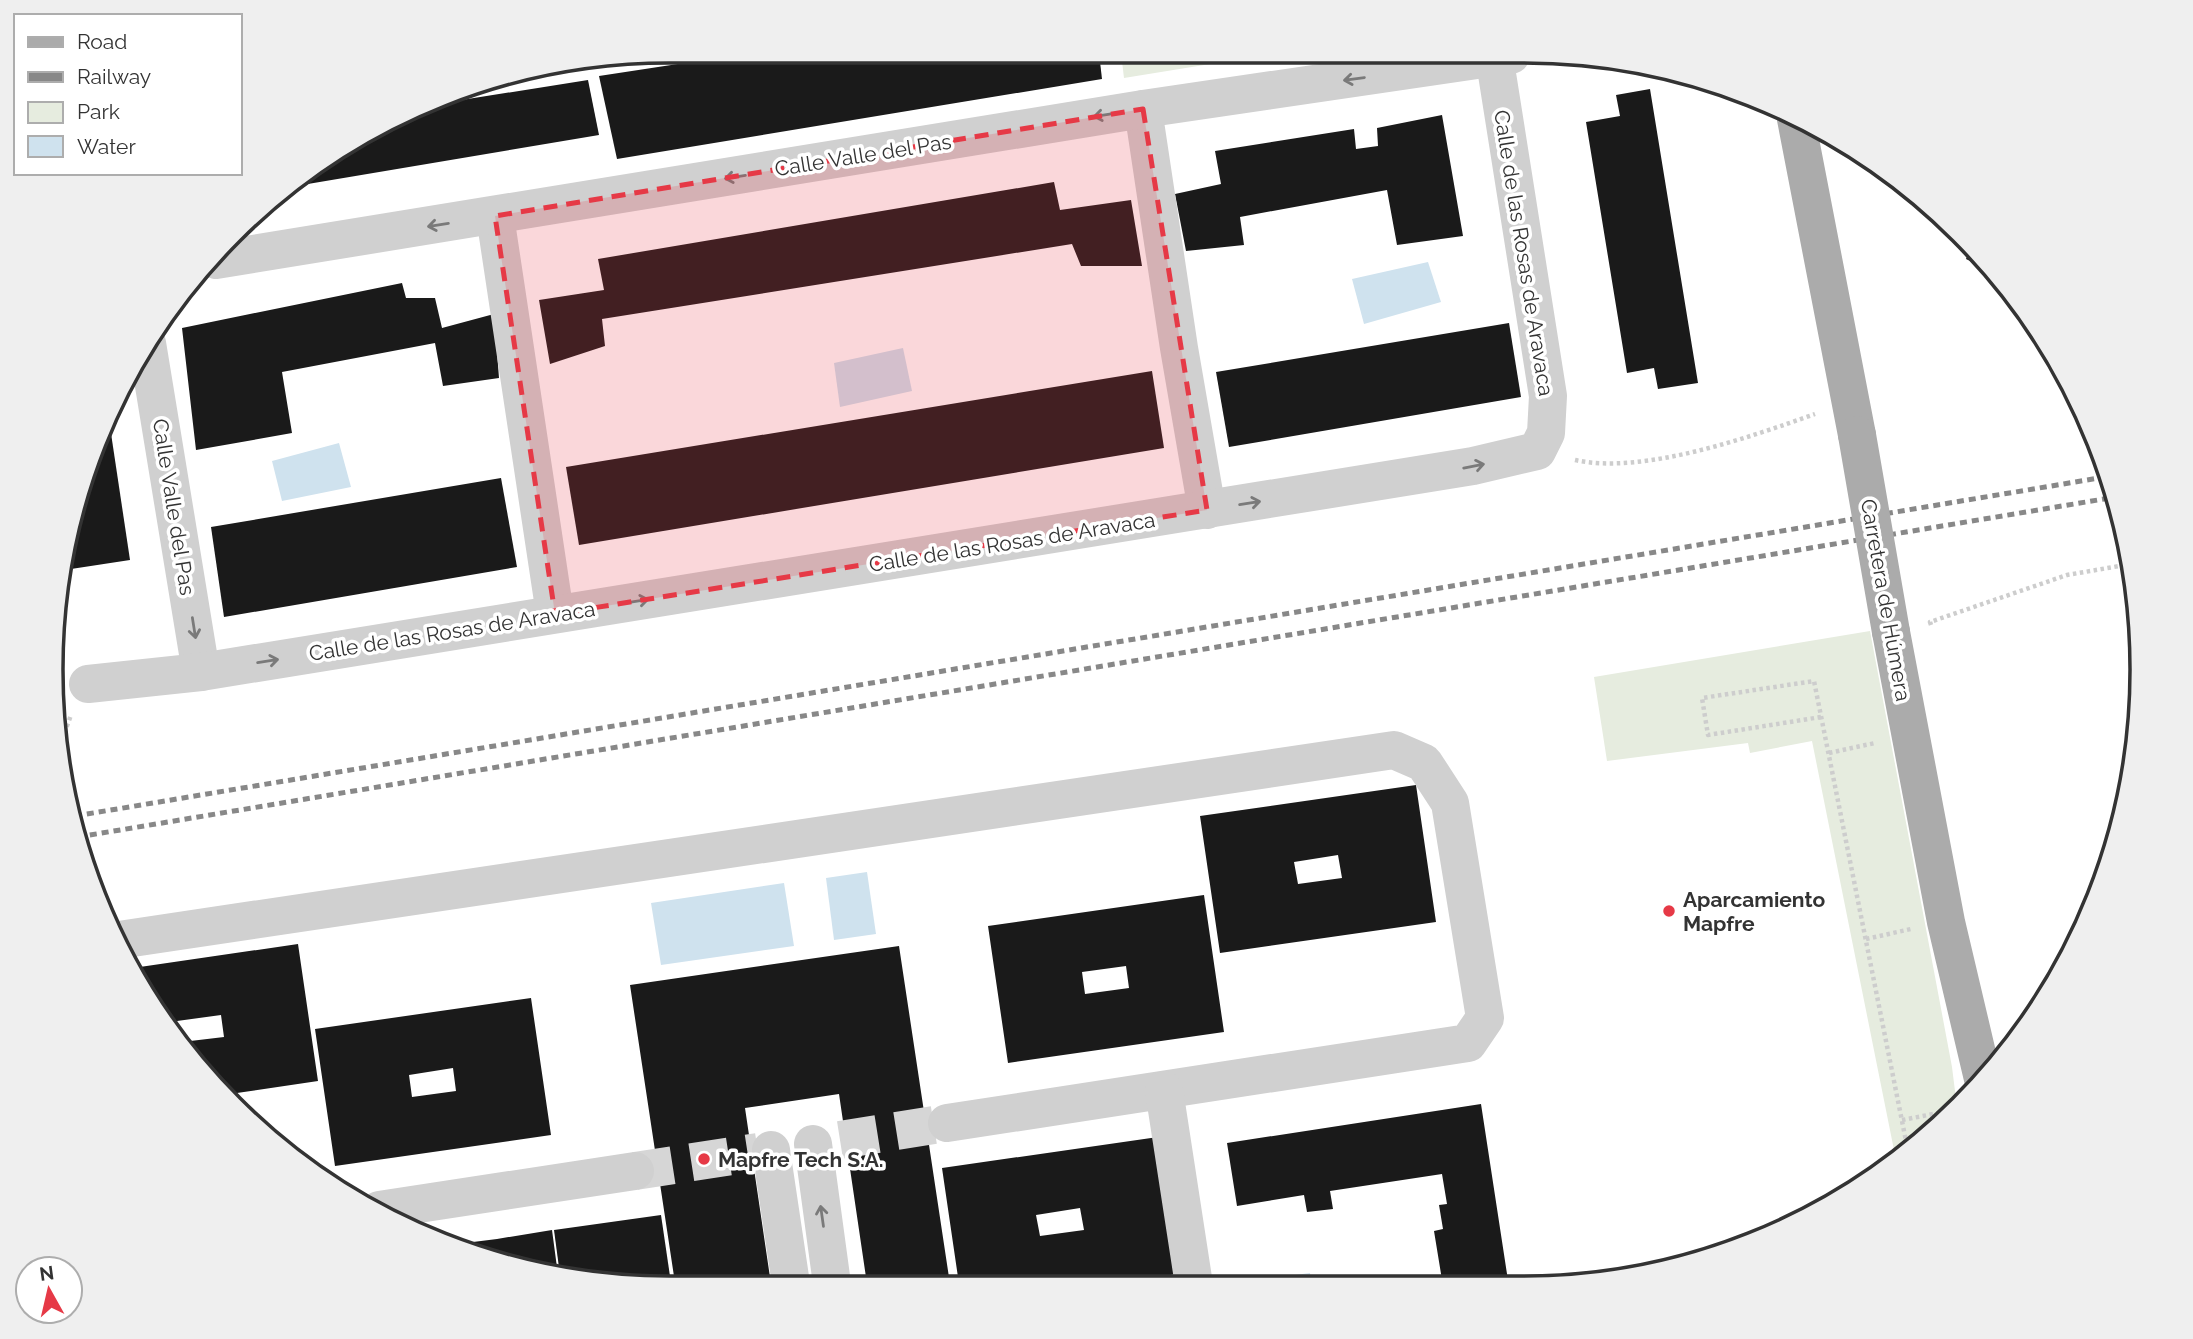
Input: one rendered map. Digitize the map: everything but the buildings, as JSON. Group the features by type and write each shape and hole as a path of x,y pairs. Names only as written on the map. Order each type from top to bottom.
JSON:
{"main road":[{"name":"Carretera de Húmera","path":"1798,129 1946,922 1980,1068"}],"street":[{"name":"Calle Valle del Pas","path":"225,259 1143,109 1452,63"},
{"name":"Calle de las Rosas de Aravaca","path":"88,684 201,672 1473,466 1537,451 1546,433 1548,396 1500,63"},
{"path":"1143,109 1179,348 1207,510"},
{"path":"495,216 555,614"},
{"name":"Calle Valle del Pas","path":"149,358 201,672"},
{"path":"126,939 1394,750 1424,763 1450,803 1485,1018 1468,1043 947,1123"},
{"path":"1164,1090 1193,1276"},
{"path":"789,1276 765,1151 826,1142 832,1276"},
{"path":"391,1208 635,1171"}],"path":[{"path":"1537,451 1592,463 1631,462 1748,437 1818,412"},
{"path":"1930,622 2067,575 2121,566"},
{"path":"1821,717 1708,735 1702,698 1814,681 1906,1140"},
{"path":"66,727 67,723"},
{"path":"1829,753 1878,742"},
{"path":"1866,939 1915,928"},
{"path":"1902,1121 1935,1114"}],"highlighted area":[{"path":"1143,109 1207,510 555,614 495,216"}],"green space":[{"path":"1122,63 1216,63 1124,78"},
{"path":"1870,631 1955,1094 1894,1150 1812,741 1750,753 1748,743 1607,761 1594,677"}],"water":[{"path":"1428,262 1441,302 1364,324 1352,279"},
{"path":"903,348 912,391 840,407 834,363"},
{"path":"339,443 351,487 282,501 272,461"},
{"path":"867,872 876,934 834,940 826,878"},
{"path":"784,883 794,946 661,965 651,903"},
{"path":"1310,1273 1310,1276 1287,1276"}],"tunnel":[{"path":"840,1140 947,1123"},
{"path":"635,1171 758,1152"}],"railway":[{"path":"81,815 2099,478"},
{"path":"87,836 2105,499"}],"place":[{"name":"Aparcamiento Mapfre","path":"1669,911"},
{"name":"Mapfre Tech S.A.","path":"704,1159"}]}
